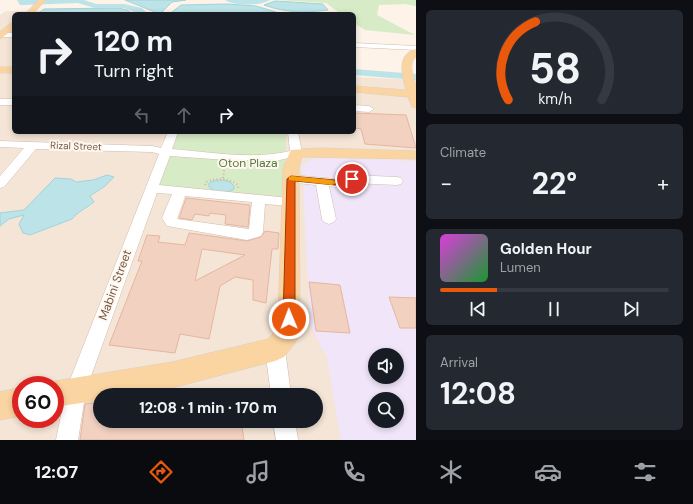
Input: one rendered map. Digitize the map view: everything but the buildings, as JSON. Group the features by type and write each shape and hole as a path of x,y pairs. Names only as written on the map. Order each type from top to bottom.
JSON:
{"main road":[{"path":"31,12 42,1"},
{"path":"1,35 12,27"},
{"path":"356,89 414,98 408,76 407,60 416,52"},
{"path":"0,70 12,70"},
{"name":"Rizal Street","path":"293,154 321,152 416,155"},
{"path":"65,392 172,375 229,362 275,349 287,335 289,319 290,202 293,154"},
{"path":"0,406 12,404"}],"street":[{"path":"1,35 12,35"},
{"path":"356,45 416,48"},
{"path":"0,102 12,102"},
{"path":"356,108 369,109"},
{"name":"Mabini Street","path":"67,440 65,392 151,188 162,149 172,134"},
{"path":"293,134 293,154"},
{"name":"Rizal Street","path":"0,144 279,152 293,154"},
{"path":"0,184 33,145"},
{"name":"Rizal Street","path":"162,149 227,157 276,158 293,154"},
{"path":"291,179 322,182 335,182 352,179 397,180"},
{"path":"322,182 329,219"},
{"path":"151,188 290,202"},
{"path":"180,191 169,218 172,223 247,235 256,232 259,199"},
{"path":"275,349 280,388"},
{"path":"285,428 287,440"}],"path":[{"path":"223,178 227,157"},
{"path":"206,194 206,182 213,179 223,178 238,185 238,188 232,196"}],"shaded area":[{"path":"6,11 44,11 12,12 12,134 356,134 356,77 416,80 416,440 0,440 0,226 9,219 24,215 31,235 72,219 75,215 94,203 90,196 105,186 113,177 107,175 93,180 76,182 55,178 24,210 0,213 0,15"},
{"path":"315,158 416,161 416,440 341,440 327,358 310,325 302,165"}],"green space":[{"path":"279,0 416,0 416,6 405,4 379,5 377,15 415,35 365,30 356,24 356,12 338,12 326,3"},
{"name":"Oton Plaza","path":"178,134 286,134 285,199 159,186"}],"water":[{"path":"125,0 186,0 172,2 162,12 155,12"},
{"path":"275,1 323,4 328,10 296,12 280,10 264,5"},
{"path":"227,4 256,6 276,12 172,12 181,5"},
{"path":"118,8 130,12 40,12 44,9"},
{"path":"107,175 114,177 105,186 90,196 94,202 72,219 30,235 23,233 19,224 24,215 9,219 0,226 0,213 24,210 55,178 71,179 76,182 93,180"},
{"path":"223,180 230,182 234,186 234,189 228,192 221,192 214,191 209,187 209,183 213,181"}],"waterway":[{"path":"21,0 23,3 79,1 95,6 124,6 142,12"},
{"path":"229,0 247,3 266,0"},
{"path":"356,72 416,77"}],"slow traffic":[{"path":"292,179 332,182"}],"route":[{"path":"289,319 288,297 291,179 335,182 352,179"}]}
